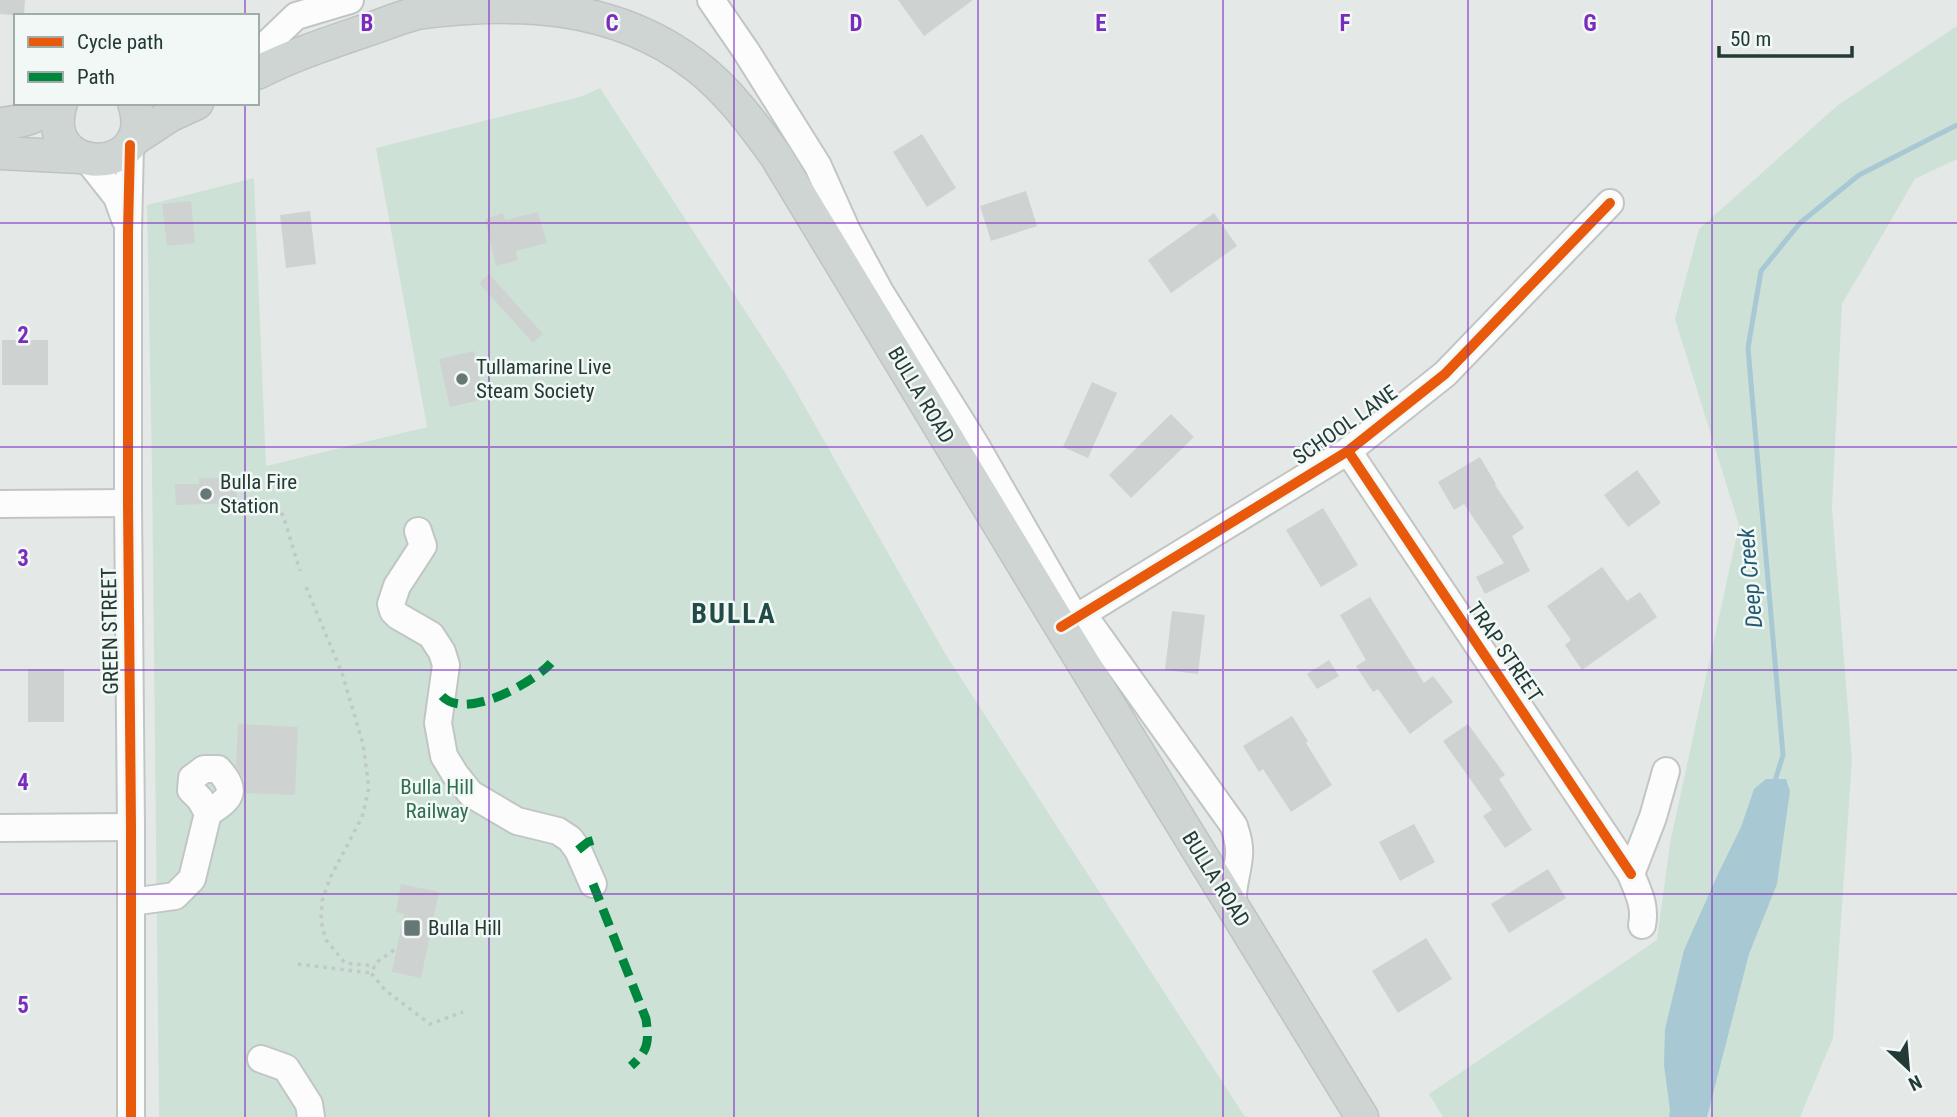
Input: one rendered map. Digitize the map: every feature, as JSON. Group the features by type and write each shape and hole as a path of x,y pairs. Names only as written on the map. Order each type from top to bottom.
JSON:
{"main road":[{"name":"BULLA ROAD","path":"263,68 417,13 473,2 527,1 575,7 618,20 660,40 697,66 739,106 776,156 1072,619 1233,906 1362,1117"},
{"path":"0,124 33,117 52,105"},
{"path":"60,105 58,128 62,141 70,151 83,158"},
{"path":"132,143 138,129 135,105"},
{"path":"0,153 108,160 120,154 155,124 193,105"}],"street":[{"name":"BULLA ROAD","path":"263,68 270,41 296,16 351,0"},
{"name":"BULLA ROAD","path":"712,0 818,166 847,231 880,292 975,444 1072,619"},
{"path":"259,26 296,16"},
{"name":"GREEN STREET","path":"131,1117 128,230 132,143"},
{"name":"GREEN STREET","path":"83,158 117,197 128,230"},
{"name":"SCHOOL LANE","path":"1072,619 1348,451 1445,374 1610,203"},
{"name":"TRAP STREET","path":"1348,451 1631,874 1643,904 1642,925"},
{"path":"0,504 128,503"},
{"path":"418,531 423,547 397,586 391,604 398,616 430,635 442,652 446,665 438,723 444,756 471,794 517,821 558,831 570,839 578,850 593,884"},
{"path":"1072,619 1234,827 1257,864"},
{"path":"1631,874 1653,817 1666,771"},
{"path":"131,902 175,896 192,879 208,813"},
{"path":"1603,832 1619,836 1631,833 1653,817"},
{"path":"0,828 131,827"},
{"path":"1233,906 1233,885 1239,855 1234,827"},
{"path":"261,1059 286,1068 309,1104 311,1117"}],"path":[{"path":"274,508 283,514 300,571"},
{"path":"306,587 342,673 363,744 369,788 362,817 331,876 322,901 321,922 326,940 345,963 375,966"},
{"path":"371,972 377,962 394,950"},
{"path":"298,964 371,972 385,990 430,1024 463,1012"}],"green space":[{"path":"1957,26 1957,159 1915,179 1842,304 1832,508 1852,760 1833,1038 1800,1117 1443,1117 1429,1094 1657,940 1670,843 1739,525 1675,319 1699,229 1838,105"},
{"name":"Bulla Hill Railway","path":"600,88 788,377 946,655 1245,1117 159,1117 147,205 254,178 266,466 427,427 376,148 583,96"}],"water":[{"path":"1766,779 1786,779 1790,791 1777,884 1749,954 1707,1117 1669,1117 1664,1065 1665,1029 1684,950 1741,827 1754,789"}],"building":[{"path":"0,0 25,0 24,14 0,14"},
{"path":"898,0 973,0 924,36"},
{"path":"922,134 956,188 927,207 893,152"},
{"path":"1026,191 1037,226 991,241 980,206"},
{"path":"191,201 195,243 167,246 162,204"},
{"path":"310,211 316,264 286,268 280,215"},
{"path":"538,212 547,243 516,251 518,260 496,266 485,219 503,213 505,220"},
{"path":"1214,213 1237,246 1171,293 1148,260"},
{"path":"489,274 543,334 533,343 479,283"},
{"path":"2,340 48,340 48,385 2,385"},
{"name":"Tullamarine Live Steam Society","path":"474,351 485,399 450,407 439,359"},
{"path":"1092,382 1117,393 1088,458 1063,447"},
{"path":"1171,414 1194,437 1131,498 1109,475"},
{"path":"1480,457 1524,528 1512,536 1530,571 1485,594 1476,577 1504,563 1464,504 1454,510 1438,482"},
{"path":"1637,470 1661,503 1628,527 1604,495"},
{"name":"Bulla Fire Station","path":"199,478 236,478 237,503 176,505 175,484 199,484"},
{"path":"1323,508 1358,565 1321,587 1286,530"},
{"path":"1602,567 1627,601 1640,592 1657,617 1582,670 1565,645 1571,640 1547,606"},
{"path":"1370,597 1424,683 1433,676 1453,702 1410,734 1378,689 1373,692 1356,666 1366,660 1340,615"},
{"path":"1172,611 1205,615 1198,674 1165,670"},
{"path":"1329,660 1339,676 1317,689 1307,674"},
{"path":"28,669 64,669 64,722 28,722"},
{"path":"1292,716 1332,785 1291,812 1263,769 1259,772 1243,746"},
{"path":"238,724 298,727 295,795 245,793 244,779 236,766"},
{"path":"1468,724 1505,775 1499,779 1532,830 1505,848 1483,816 1492,810 1443,741"},
{"path":"1414,824 1435,862 1400,881 1379,842"},
{"path":"1548,869 1566,898 1509,933 1491,904"},
{"path":"401,884 439,892 421,978 392,972 404,914 396,912"},
{"path":"1426,938 1452,979 1398,1013 1372,971"}],"waterway":[{"name":"Deep Creek","path":"1774,784 1783,755 1748,348 1761,271 1800,223 1859,175 1957,125"}],"marked path":[{"path":"442,696 453,703 482,702 515,689 551,663"},
{"path":"578,850 588,842 598,839"},
{"path":"593,884 646,1019 646,1045 631,1066"}],"cycle path":[{"path":"130,145 128,503 131,1117"},
{"path":"1061,627 1348,451 1445,374 1610,203"},
{"path":"1348,451 1631,874"}],"place":[{"name":"Tullamarine Live Steam Society","path":"462,379"},
{"name":"Bulla Fire Station","path":"206,494"},
{"name":"Bulla Hill","path":"412,928"}],"district":[{"name":"BULLA","path":"734,613"}]}
